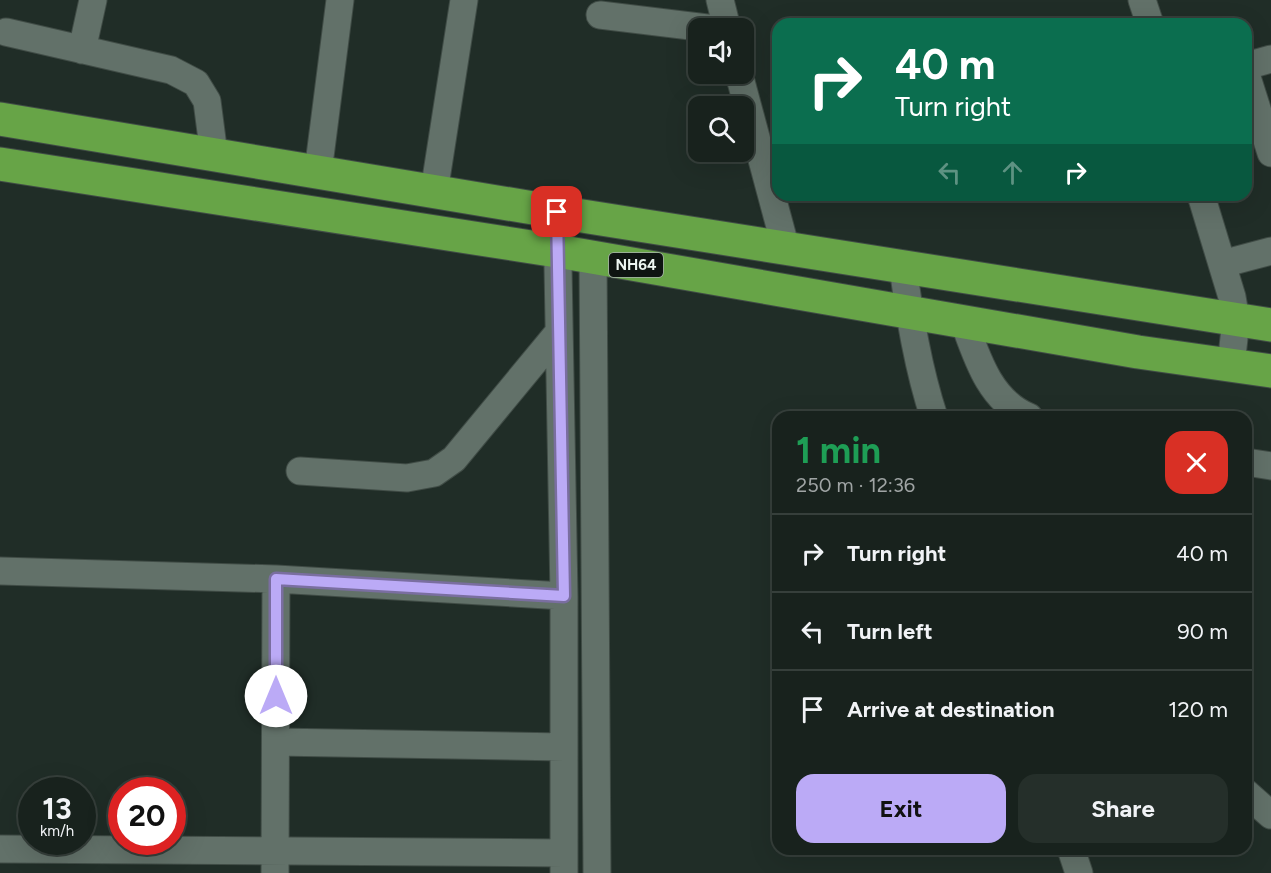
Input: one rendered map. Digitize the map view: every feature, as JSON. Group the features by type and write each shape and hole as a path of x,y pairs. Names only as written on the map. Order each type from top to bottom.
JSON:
{"highway":[{"name":"NH64","path":"0,119 557,212 1271,325"},
{"name":"NH64","path":"0,164 557,251 1138,352 1271,371"}],"street":[{"path":"82,50 93,0"},
{"path":"318,172 340,0"},
{"path":"434,192 464,0"},
{"path":"720,0 724,18"},
{"path":"1142,0 1148,18"},
{"path":"600,15 688,26"},
{"path":"6,32 171,70 196,83 207,101 214,155"},
{"path":"1252,64 1271,59"},
{"path":"742,84 772,197"},
{"path":"1252,93 1271,153"},
{"path":"773,201 786,249"},
{"path":"1203,201 1236,320 1231,365"},
{"path":"0,849 275,862 564,863 564,596 557,212"},
{"path":"1222,264 1271,251"},
{"path":"593,257 597,873"},
{"path":"903,267 909,313 924,388 931,411"},
{"path":"964,322 978,361 994,390 1017,411"},
{"path":"300,471 407,478 434,473 454,459 558,333"},
{"path":"1252,463 1271,466"},
{"path":"0,571 276,579 564,596"},
{"path":"275,862 276,579"},
{"path":"276,742 564,747"},
{"path":"1252,798 1271,815"},
{"path":"1073,855 1079,873"}],"route":[{"path":"276,696 276,579 564,596 557,212"}]}
